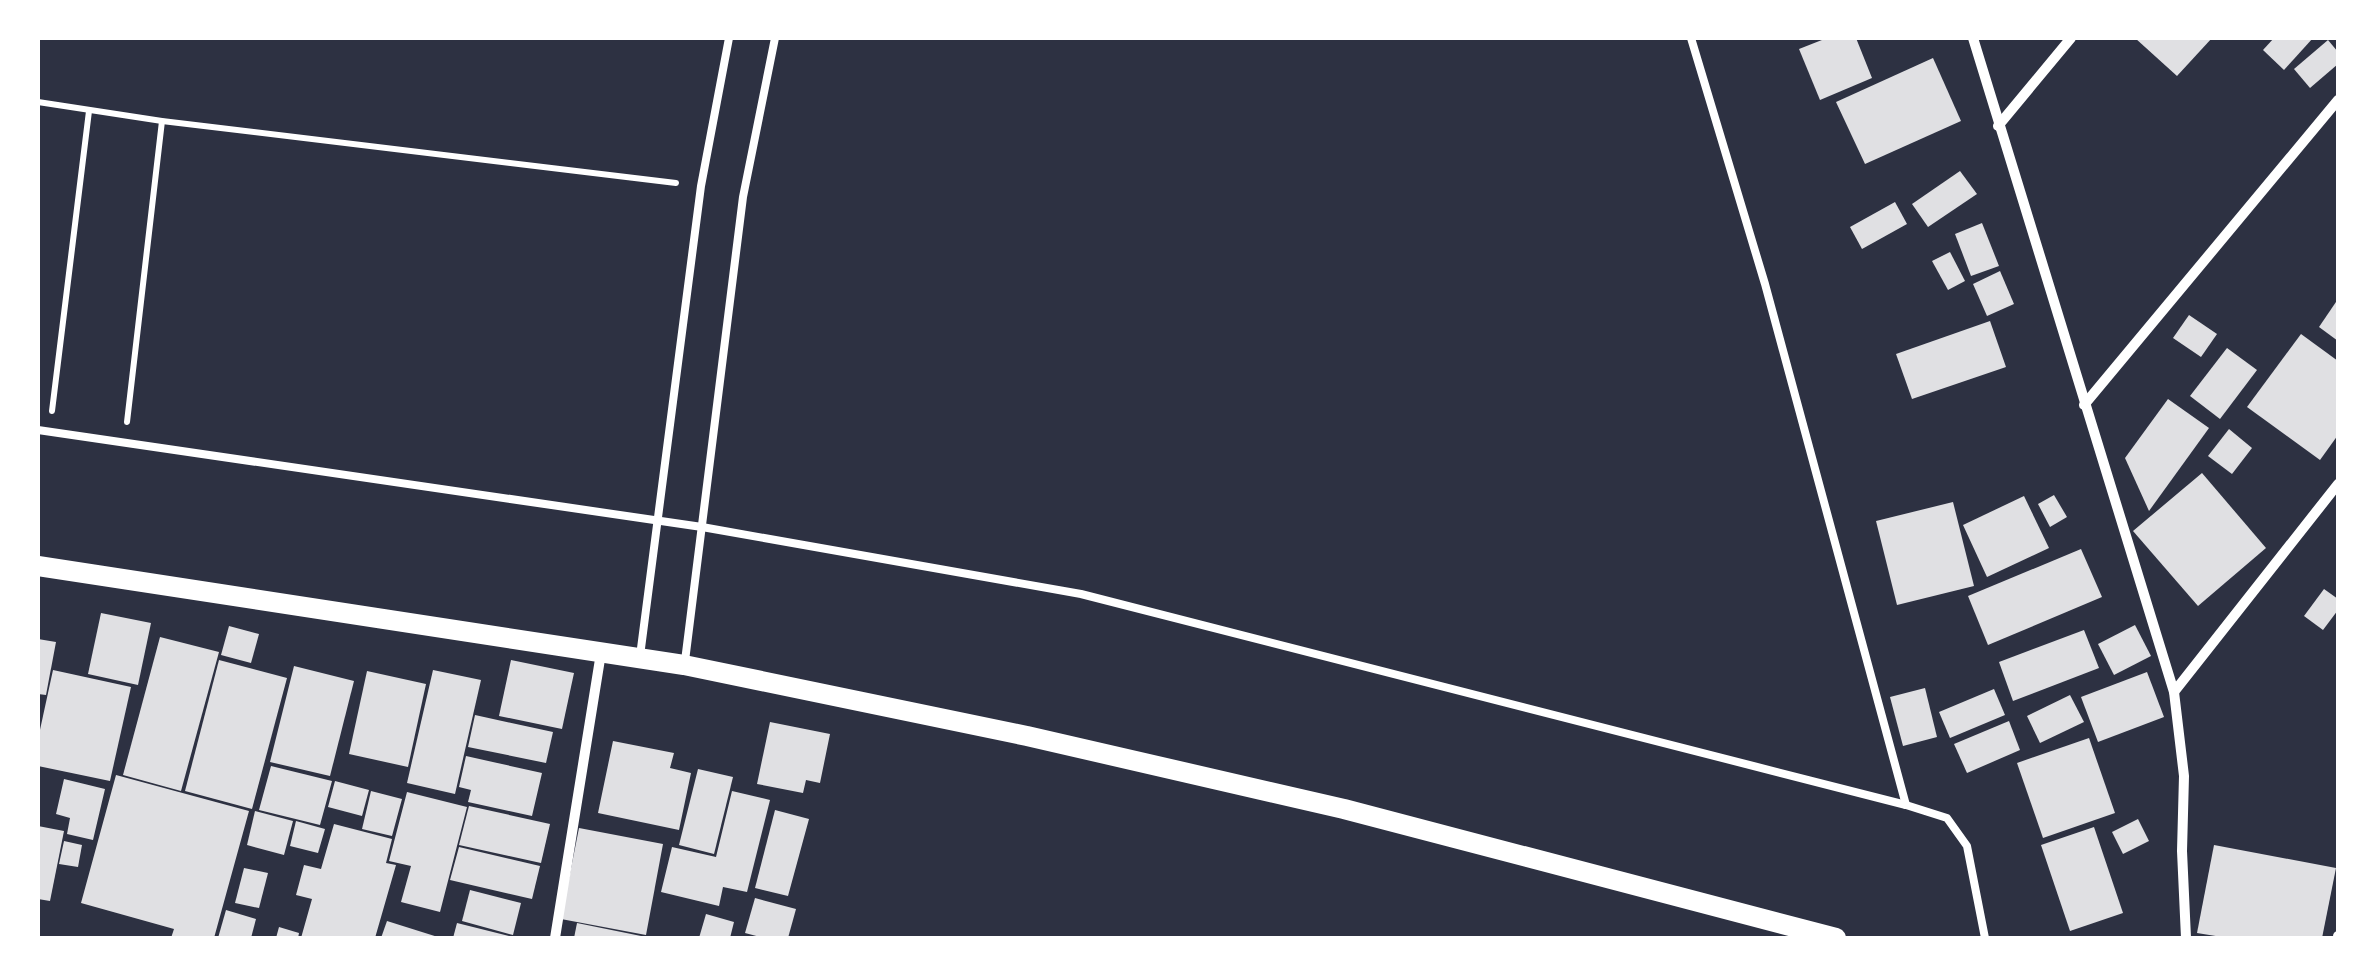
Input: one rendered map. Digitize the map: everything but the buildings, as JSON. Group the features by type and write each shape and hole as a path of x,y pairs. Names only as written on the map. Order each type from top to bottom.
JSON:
{"main road":[{"path":"38,566 684,665 1027,736 1344,809 1836,938"}],"street":[{"path":"1973,38 2174,692 2184,776 2186,938"},
{"path":"1998,126 2071,38"},
{"path":"2084,406 2338,100"},
{"path":"2174,692 2338,484"},
{"path":"555,938 601,652"}],"lane":[{"path":"640,658 702,186 729,38"},
{"path":"684,665 743,197 775,38"},
{"path":"1691,38 1765,284 1906,805"},
{"path":"38,430 660,520 1081,594 1906,805 1947,818 1967,846 1985,938"}],"path":[{"path":"38,102 162,121 702,186"},
{"path":"50,432 89,111"},
{"path":"125,443 162,121"}]}
